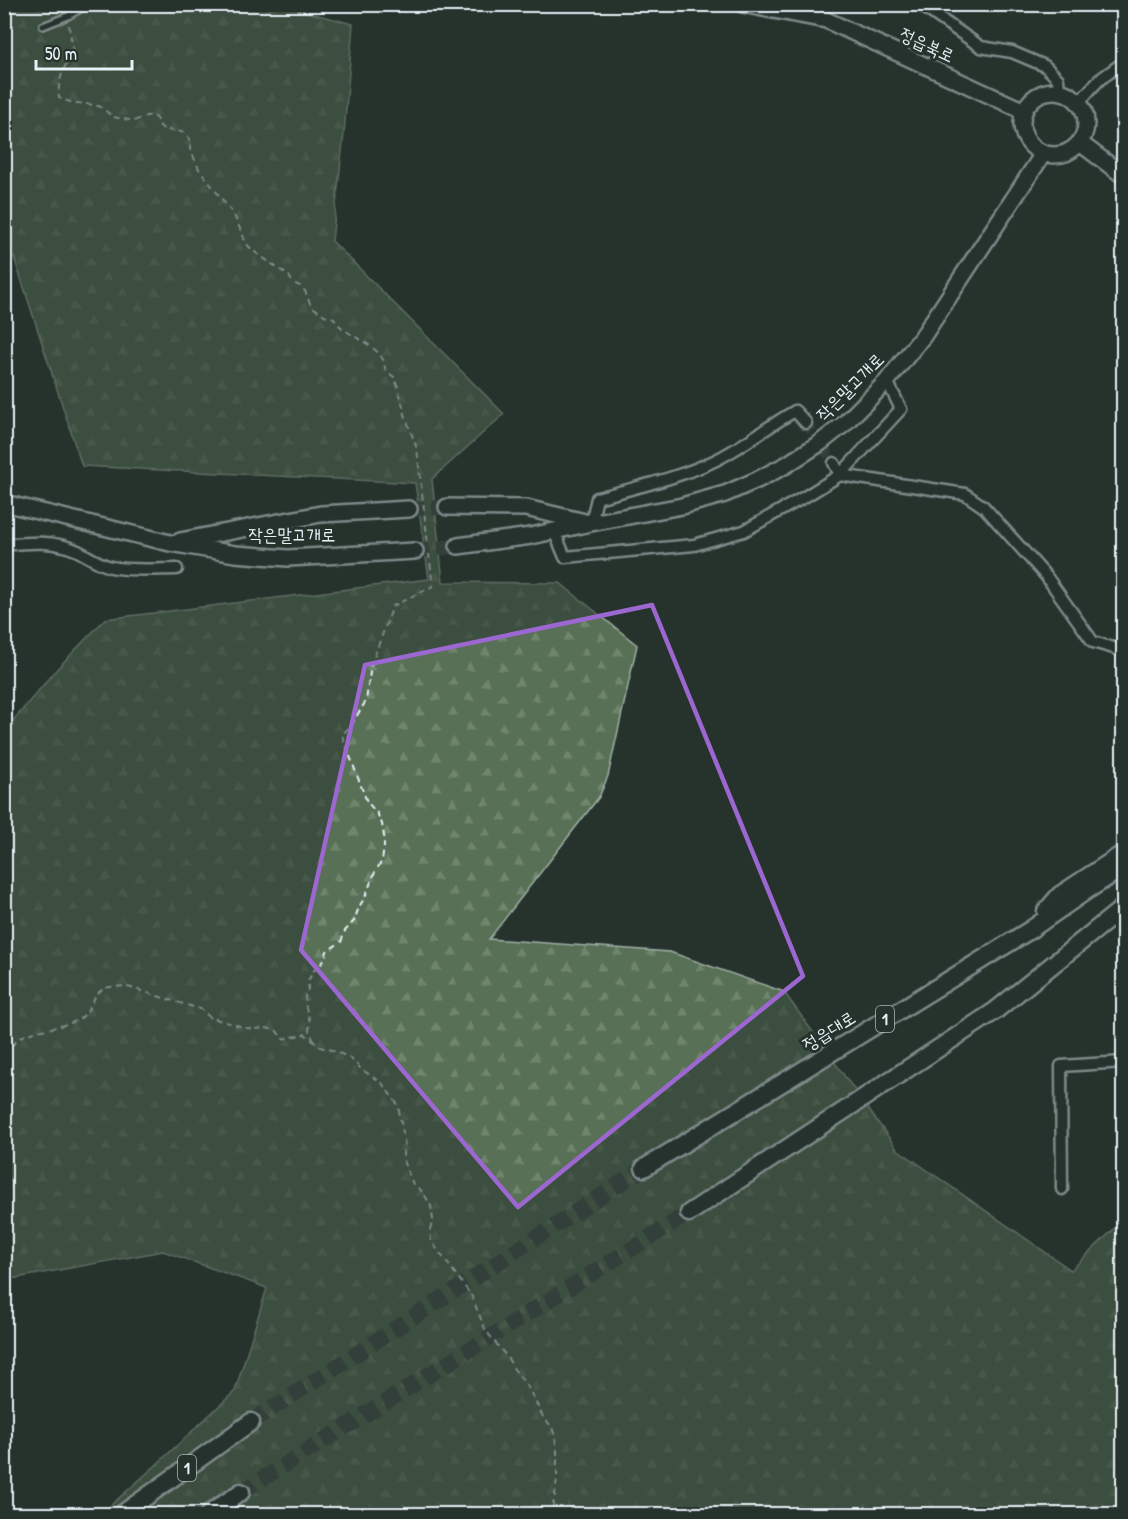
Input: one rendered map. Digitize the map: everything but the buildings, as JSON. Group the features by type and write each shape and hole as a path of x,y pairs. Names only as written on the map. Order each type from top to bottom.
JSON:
{"main road":[{"path":"1030,930 1060,895 1124,853"},
{"name":"정읍대로","path":"644,1168 1030,930 1124,867"},
{"path":"690,1213 995,1011 1124,907"},
{"name":"1","path":"123,1515 251,1422"},
{"path":"209,1515 241,1492"}],"street":[{"name":"정읍북로","path":"742,4 826,20 1024,111"},
{"path":"919,4 981,47 1012,52 1045,66 1058,79 1059,91"},
{"path":"1079,102 1099,80 1124,62"},
{"path":"1059,91 1079,102 1085,111 1087,122 1085,134 1073,150 1063,155 1053,156 1034,149 1023,132 1022,121 1024,111 1038,95 1059,91"},
{"path":"1080,143 1124,176"},
{"name":"작은말고개로","path":"458,546 531,536 682,507 725,494 757,480 820,443 844,424 887,381 923,336 1043,154"},
{"path":"554,531 565,558 694,545 744,531 840,475 902,409 887,381"},
{"path":"591,523 597,498 676,476 717,460 795,411 806,423"},
{"path":"834,464 840,475"},
{"path":"840,475 965,494 984,507 1046,576 1093,642 1117,649 1124,648"},
{"name":"작은말고개로","path":"4,503 170,543 235,554 288,558 415,551"},
{"name":"작은말고개로","path":"447,507 526,508 591,523"},
{"name":"작은말고개로","path":"170,543 321,514 409,509"},
{"path":"4,545 36,542 57,544 112,567 177,569"},
{"path":"1062,1189 1061,1066 1124,1062"}],"lane":[{"path":"44,26 88,4"}],"path":[{"path":"68,16 74,56 65,64 58,91 59,98 70,102 95,105 113,117 134,121 153,115 161,127 187,134 190,149 199,170 234,215 242,236 252,250 300,286 305,291 311,306 334,318 338,325 373,347 384,360 386,371 394,377 398,387 417,449 433,586 393,606 372,665 366,700 342,735 367,802 377,813 382,824 384,847 382,861 358,907 354,921 345,932 341,942 327,951 308,981 305,995 306,1008 310,1022 309,1031 314,1041"},
{"path":"4,1051 14,1044 16,1039 27,1033 82,1018 100,991 108,987 125,986 203,1010 209,1017 246,1028 276,1030 283,1039 305,1034 324,1049 350,1058 361,1069 382,1083 398,1105 405,1145 404,1163 413,1184 423,1192 431,1206 433,1220 430,1230 431,1241 471,1295 486,1331 507,1357 529,1389 543,1417 552,1427 557,1451 557,1479 551,1515"}],"highlighted area":[{"path":"652,605 803,976 518,1207 301,950 365,665"}],"green space":[{"path":"5,5 280,5 353,24 332,241 504,414 432,479 443,582 560,583 637,645 608,776 599,797 489,939 670,952 784,992 897,1149 1071,1270 1117,1226 1123,1204 1123,1514 101,1514 235,1391 267,1288 163,1251 5,1280 5,730 56,670 105,619 429,579 415,483 82,466 14,257 5,248"}],"tunnel":[{"path":"806,423 834,463"},
{"path":"409,509 447,507"},
{"path":"415,551 458,546"},
{"path":"251,1422 644,1168"},
{"path":"241,1492 689,1213"}]}
